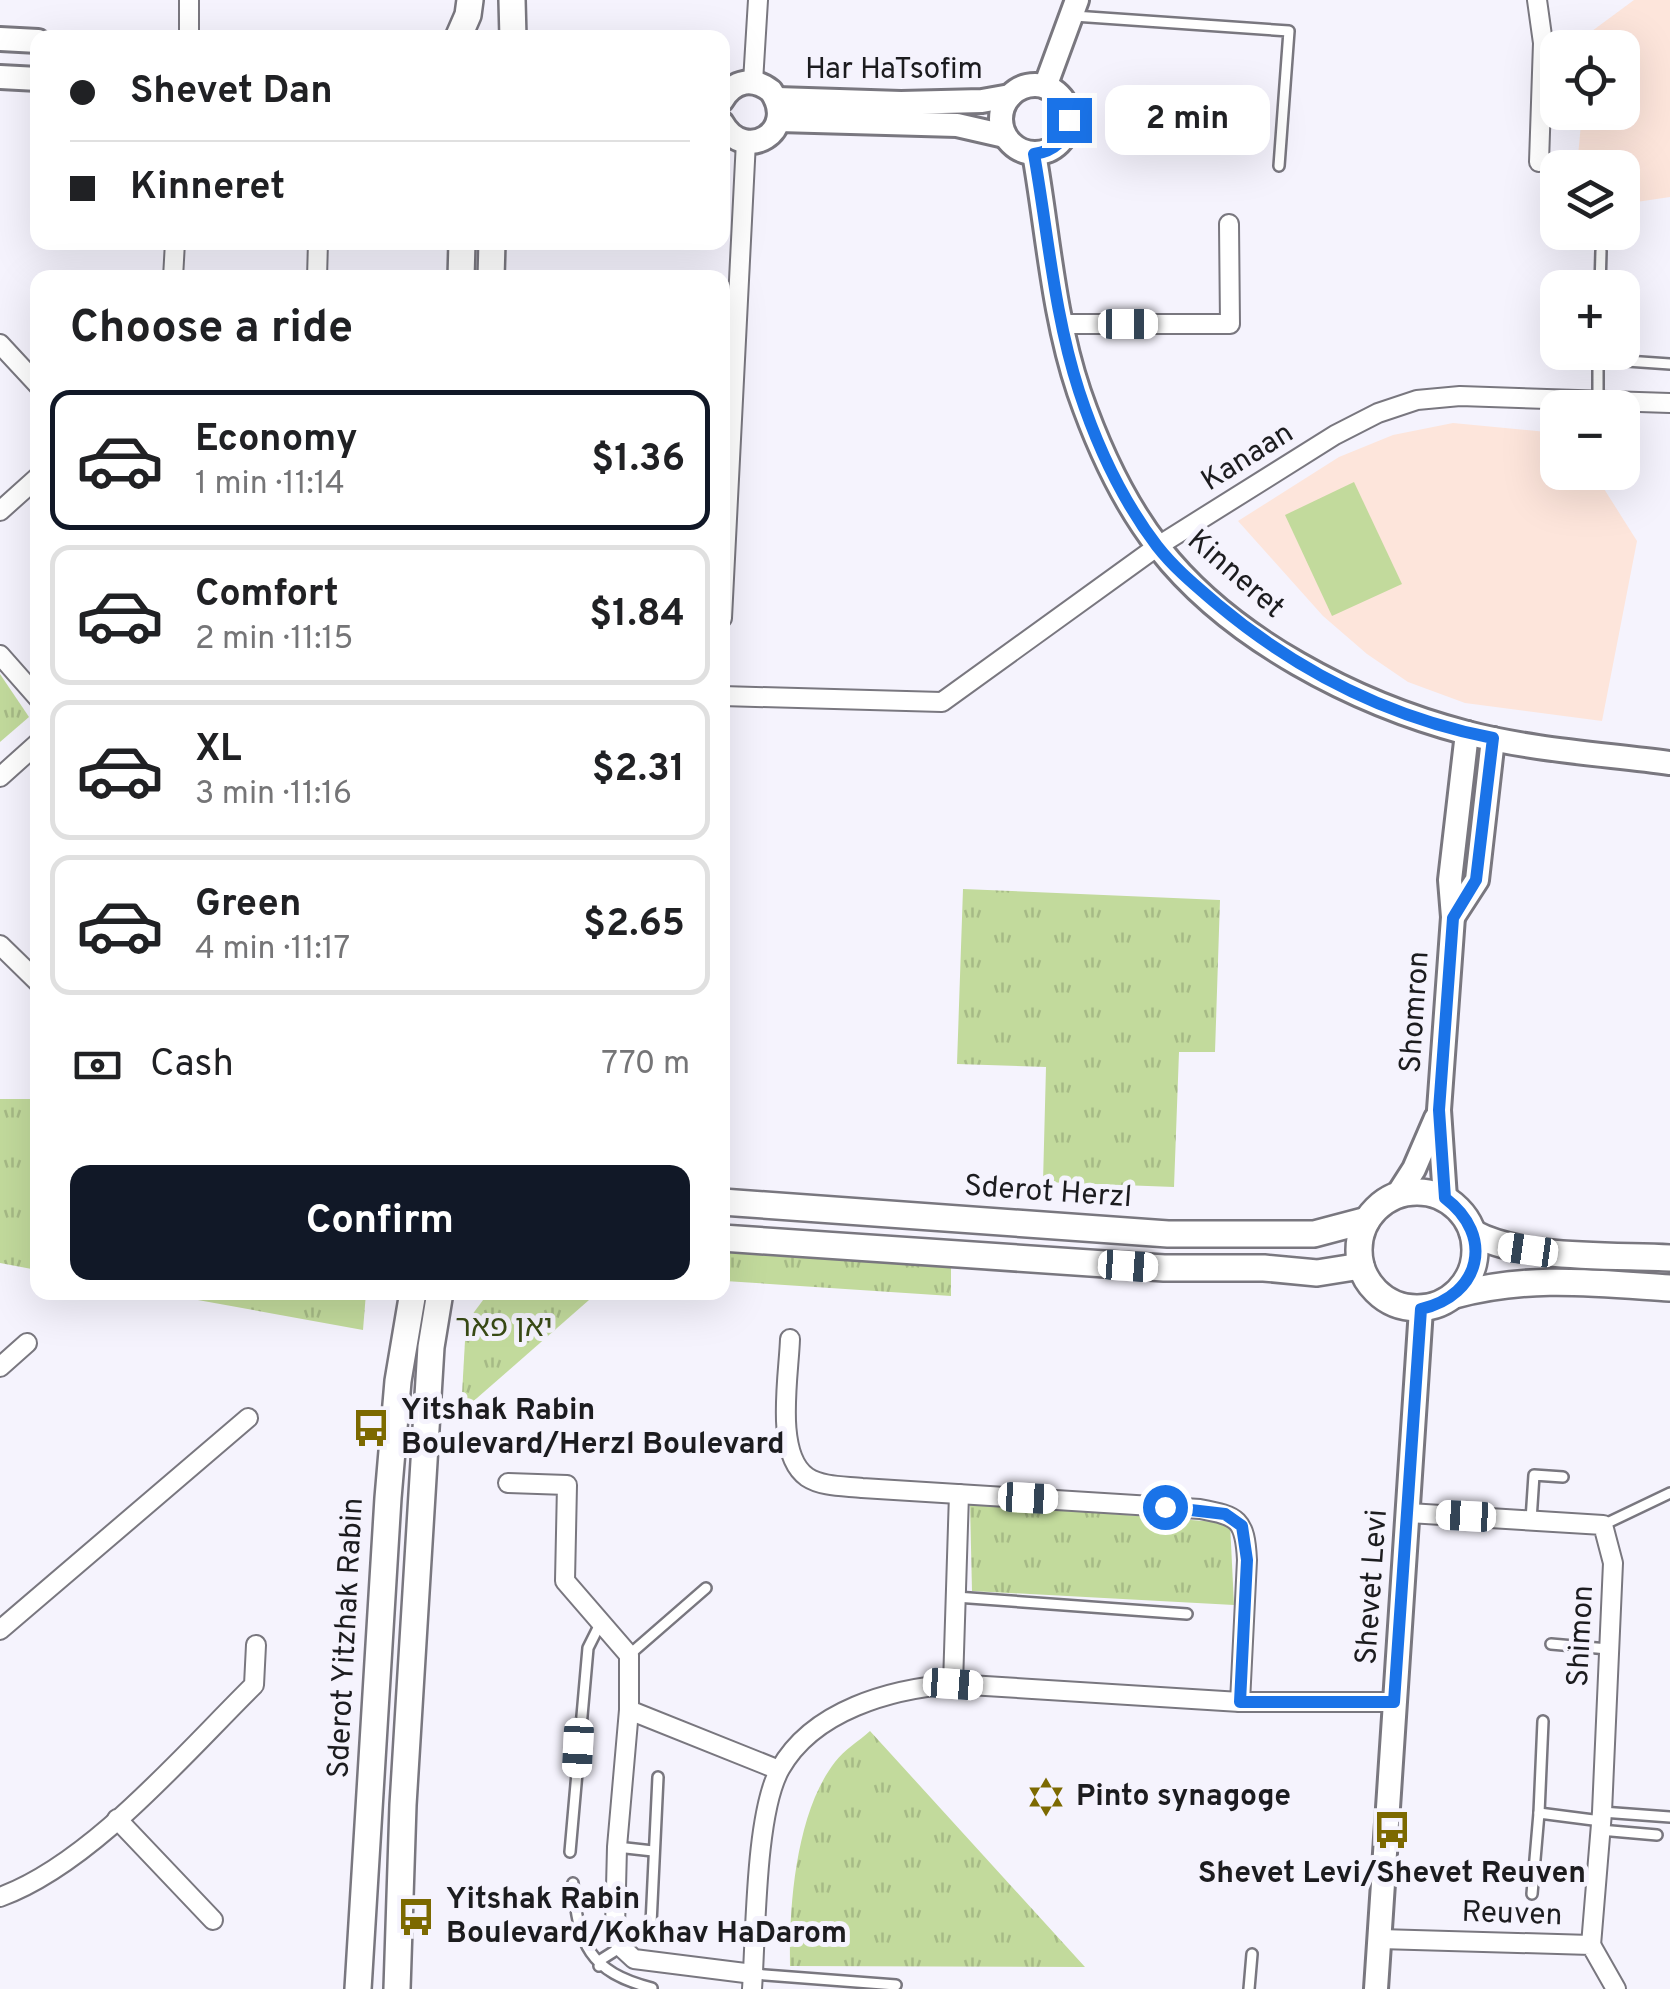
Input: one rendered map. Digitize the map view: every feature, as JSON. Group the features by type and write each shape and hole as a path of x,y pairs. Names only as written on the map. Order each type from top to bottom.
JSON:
{"main road":[{"path":"461,30 470,0"},
{"path":"512,0 514,30"},
{"path":"1398,1194 1430,1192 1445,1198 1467,1219 1473,1233 1474,1267 1455,1296"},
{"name":"Sderot Herzl","path":"730,1203 1168,1234 1314,1234 1367,1220 1380,1204 1398,1194"},
{"path":"1367,1220 1360,1234 1361,1266 1377,1293 1390,1302 1421,1309 1455,1296 1518,1282 1549,1280 1670,1288"},
{"path":"1473,1233 1489,1242 1528,1250 1670,1258"},
{"path":"730,1239 1164,1268 1264,1268 1317,1274 1361,1266"},
{"name":"Sderot Yitzhak Rabin","path":"358,1989 388,1498 398,1381 412,1300"},
{"path":"397,1989 403,1804 431,1346 439,1300"}],"street":[{"path":"188,30 189,0"},
{"path":"753,82 758,0"},
{"path":"1537,0 1543,43 1540,150"},
{"path":"1045,87 1074,8"},
{"path":"0,39 30,41"},
{"path":"0,77 30,79"},
{"path":"730,91 742,82 763,84 778,110 767,137 746,141 730,133"},
{"path":"1026,86 1045,87 1055,92 1068,109 1068,130 1054,148 1034,154 1014,146 1005,136 1001,115 1010,96 1026,86"},
{"name":"Har HaTsofim","path":"778,110 982,101 1010,96"},
{"name":"Har HaTsofim","path":"778,110 958,125 1005,136"},
{"path":"730,459 746,141"},
{"name":"Kinneret","path":"1034,154 1060,324 1079,392 1125,499 1183,575 1251,632 1309,670 1379,706 1467,733 1670,762"},
{"path":"1060,324 1230,324 1229,224"},
{"path":"0,344 30,376"},
{"name":"Kanaan","path":"730,696 942,702 1158,546 1378,413 1417,400 1460,396 1540,397"},
{"name":"Kanaan","path":"1640,401 1670,403"},
{"path":"0,511 30,484"},
{"path":"0,655 30,689"},
{"name":"Shomron","path":"1445,1198 1439,1110 1453,918 1450,880 1467,733"},
{"name":"Shomron","path":"1453,918 1476,880 1493,738"},
{"path":"0,778 30,750"},
{"path":"0,945 30,974"},
{"name":"Shomron","path":"1398,1194 1414,1170 1439,1110"},
{"name":"Shevet Levi","path":"1376,1989 1421,1309"},
{"path":"790,1339 786,1446 794,1464 808,1477 826,1484 1200,1509 1235,1518 1246,1538 1247,1560 1240,1702"},
{"path":"0,1366 27,1343"},
{"path":"3,1621 248,1418"},
{"path":"508,1482 568,1485 565,1581 628,1655 629,1710 617,1847 615,1928 622,1948 634,1959 752,1982 765,1811 779,1770 796,1747 821,1726 857,1705 926,1686 953,1684 1240,1702 1394,1702"},
{"path":"953,1684 959,1494"},
{"path":"1409,1513 1603,1524"},
{"name":"Shimon","path":"1590,1945 1601,1821 1613,1564 1603,1524"},
{"path":"0,1897 22,1889 76,1855 254,1686 256,1645"},
{"path":"629,1710 779,1770"},
{"path":"117,1819 213,1920"},
{"name":"Reuven","path":"1380,1939 1590,1945 1616,1989"}],"lane":[{"path":"1074,8 1289,31 1279,166"},
{"path":"1600,252 1600,270"},
{"path":"1640,361 1670,364"},
{"path":"1531,1520 1534,1475 1563,1476"},
{"path":"1603,1524 1670,1492"},
{"path":"628,1655 706,1588"},
{"path":"956,1597 1187,1614"},
{"path":"570,1852 588,1648 600,1624"},
{"path":"1551,1644 1608,1649"},
{"path":"1532,1894 1543,1721"},
{"path":"651,1924 658,1777"},
{"path":"1539,1813 1601,1821 1656,1835"},
{"path":"1601,1821 1670,1817"},
{"path":"617,1847 653,1851"},
{"path":"573,1882 582,1936 599,1966 626,1982 652,1988"},
{"path":"599,1966 602,1959 622,1948"},
{"path":"1249,1989 1252,1954"},
{"path":"752,1982 896,1985"}],"shaded area":[{"path":"1634,0 1670,0 1670,197 1640,201 1640,150 1579,150 1580,130 1640,130 1640,30 1593,30"},
{"path":"1453,423 1540,431 1540,490 1605,490 1637,541 1602,721 1465,703 1408,682 1367,654 1323,616 1238,521 1339,457 1393,435"}],"green space":[{"path":"1354,482 1402,584 1332,616 1285,515"},
{"path":"0,674 29,717 0,742"},
{"path":"963,889 1220,900 1215,1052 1179,1052 1174,1187 1043,1182 1046,1067 957,1064"},
{"path":"0,1099 30,1099 30,1269 0,1263"},
{"path":"730,1244 951,1256 951,1296 730,1281"},
{"path":"198,1300 365,1300 363,1330"},
{"name":"יאן פאר","path":"483,1300 589,1300 461,1412 466,1323"},
{"path":"970,1503 1230,1523 1234,1605 972,1591"},
{"path":"870,1731 1085,1967 790,1966 794,1888 811,1806 835,1762"}],"place":[{"name":"Yitshak Rabin Boulevard/Herzl Boulevard","path":"371,1428"},
{"name":"Pinto synagoge","path":"1046,1797"},
{"name":"Shevet Levi/Shevet Reuven","path":"1392,1830"},
{"name":"Yitshak Rabin Boulevard/Kokhav HaDarom","path":"416,1917"}],"route":[{"path":"1069,120 1068,130 1054,148 1034,154 1060,324 1079,392 1125,499 1183,575 1251,632 1309,670 1379,706 1493,738 1476,880 1453,918 1439,1110 1445,1198 1467,1219 1476,1250 1474,1267 1455,1296 1421,1309 1394,1702 1240,1702 1247,1560 1242,1526 1225,1514 1165,1507"}]}
